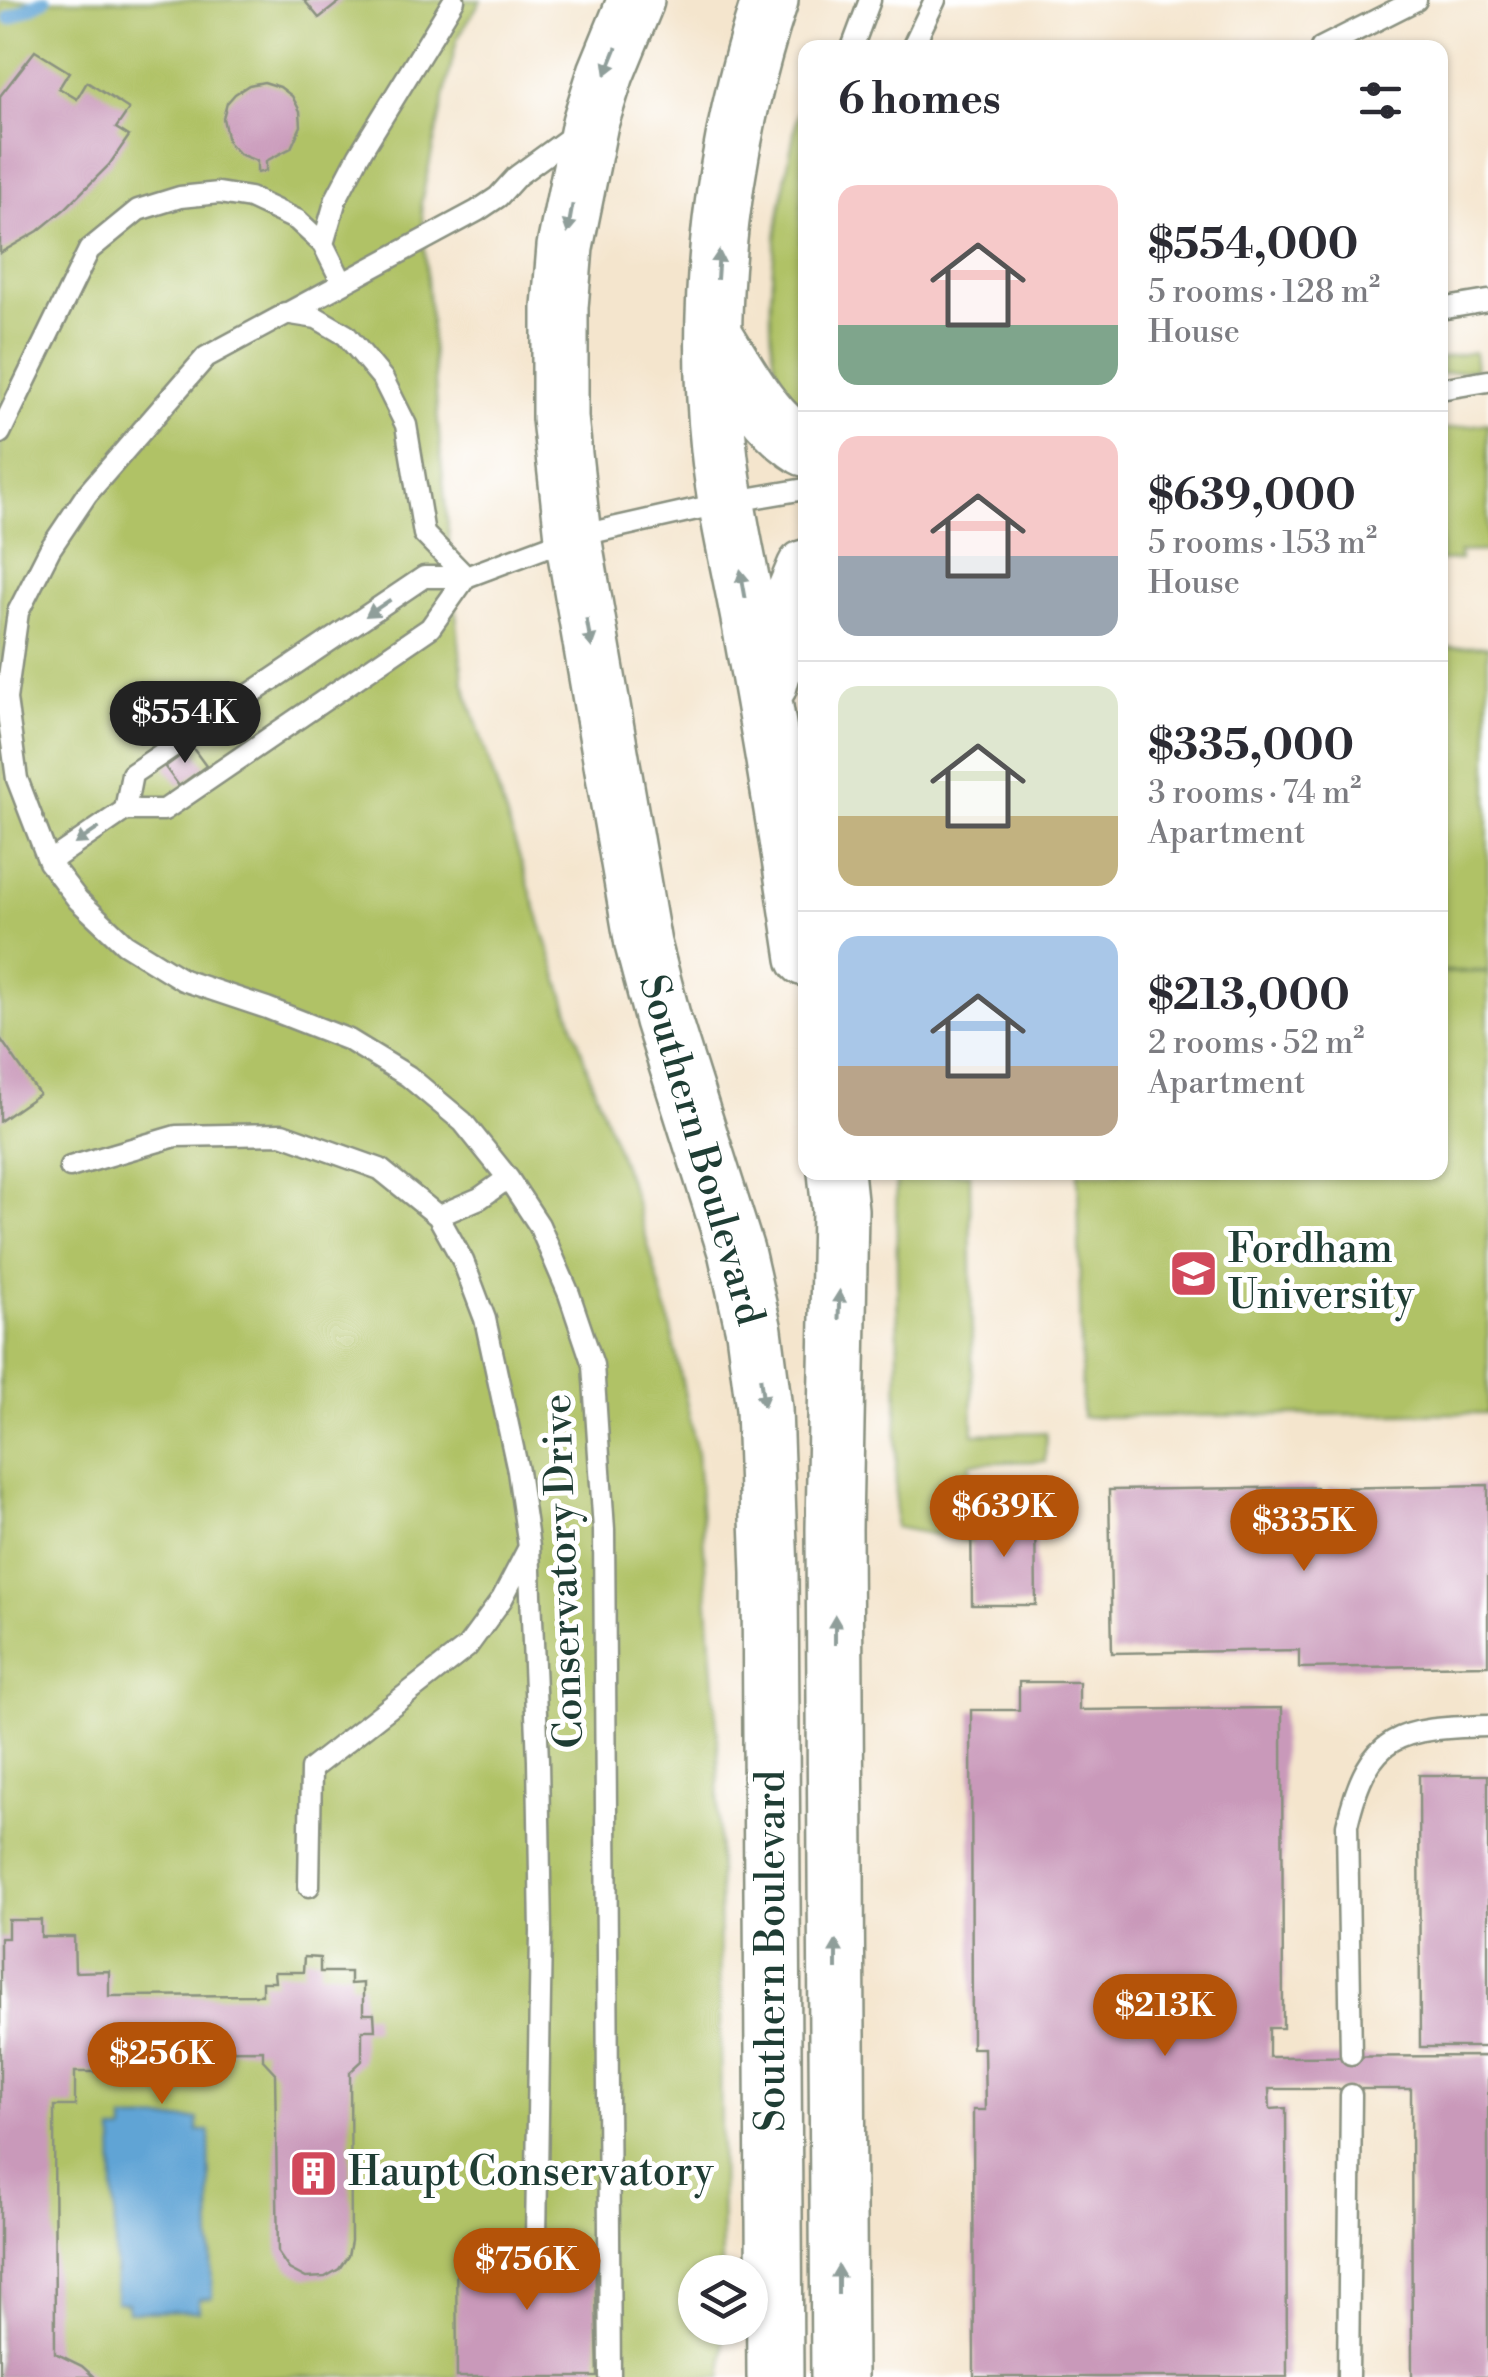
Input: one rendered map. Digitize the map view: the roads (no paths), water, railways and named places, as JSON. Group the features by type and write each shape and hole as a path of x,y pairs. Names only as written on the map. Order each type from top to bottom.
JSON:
{"main road":[{"name":"Southern Boulevard","path":"636,0 590,123 564,247 560,418 573,537 643,944 736,1251 754,1331 764,1410 770,1592 775,2377"},
{"path":"770,0 730,155 714,334 719,451 798,914"},
{"path":"714,334 762,407 798,443"},
{"path":"764,703 798,585"},
{"name":"Southern Boulevard","path":"837,1180 840,1210 834,1529 839,2377"}],"lane":[{"path":"322,244 336,199 351,170 454,0"},
{"path":"855,40 870,0"},
{"path":"916,40 935,0"},
{"path":"1337,40 1416,0"},
{"name":"Conservatory Drive","path":"590,123 517,176 477,211 206,358 88,494 50,550 18,612 6,700 17,779 49,862 78,900 125,944 183,980 348,1040 408,1076 463,1122 508,1178 539,1226 569,1294 592,1365 604,1530 610,2377"},
{"path":"0,433 89,250 138,210 180,197 218,193 250,198 297,220 322,244 342,282"},
{"path":"1448,308 1488,300"},
{"path":"286,313 317,318 346,335 383,379 406,425 424,534 466,577"},
{"path":"1448,387 1488,381"},
{"path":"125,810 132,774 424,577 466,577 573,537 798,489"},
{"path":"49,862 125,810 164,810 179,800 430,628 466,577"},
{"path":"70,1167 176,1136 282,1134 380,1168 438,1216 463,1262 484,1319 518,1471 529,1548 541,1932 536,2236"},
{"path":"438,1216 480,1198 508,1178"},
{"path":"309,1886 311,1769 467,1647 502,1599 529,1548"},
{"path":"1351,2054 1347,1825 1355,1789 1369,1761 1396,1739 1424,1728 1488,1726"},
{"path":"1348,2377 1351,2096"}],"water":[{"path":"198,2119 198,2131 209,2131 212,2298 199,2299 199,2311 128,2312 128,2303 116,2302 113,2132 124,2132 124,2120"}],"waterway":[{"path":"10,18 44,0"}],"place":[{"name":"Fordham University","path":"1193,1273"},
{"name":"Haupt Conservatory","path":"313,2173"}]}
